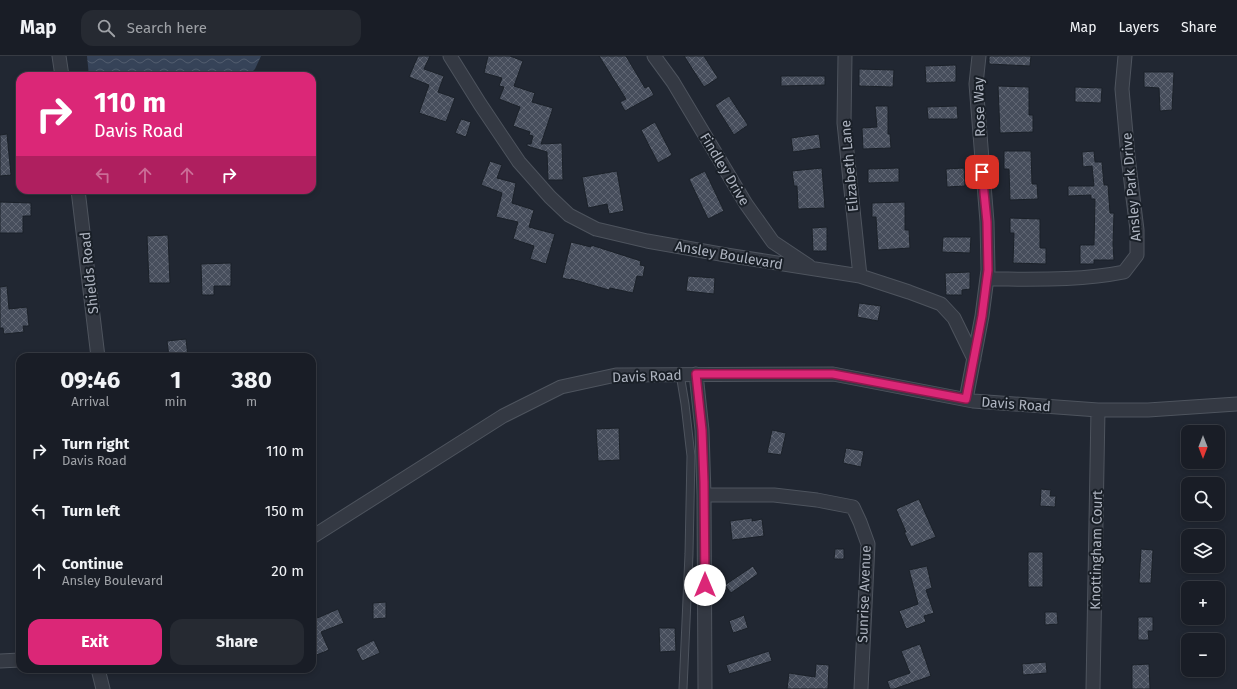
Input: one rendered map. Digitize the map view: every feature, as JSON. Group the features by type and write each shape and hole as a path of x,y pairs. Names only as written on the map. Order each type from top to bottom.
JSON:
{"street":[{"path":"59,56 61,72"},
{"name":"Ansley Boulevard","path":"450,56 519,162 550,197 569,215 596,229 647,240 860,276 941,304 954,318 974,359"},
{"name":"Findley Drive","path":"654,56 673,82 746,204 774,242 811,268"},
{"name":"Elizabeth Lane","path":"845,56 844,123 860,276"},
{"name":"Rose Way","path":"979,56 976,84 987,222 987,279"},
{"name":"Ansley Park Drive","path":"987,279 1073,278 1108,275 1124,272 1137,255 1137,230 1128,157 1122,89 1125,56"},
{"name":"Shields Road","path":"79,194 84,229 98,353"},
{"path":"966,399 982,316 987,279"},
{"path":"696,374 702,430 704,495 705,689"},
{"name":"Davis Road","path":"316,534 503,416 561,387 616,375 833,374 966,399 1098,410 1148,410 1237,404"},
{"name":"Knottingham Court","path":"1093,689 1098,410"},
{"name":"Sunrise Avenue","path":"704,495 774,495 817,500 852,507 860,522 868,544 861,689"},
{"path":"0,661 16,660"},
{"path":"99,673 103,689"}],"lane":[{"path":"680,374 691,456 690,554 683,689"}],"water":[{"path":"87,56 261,56 252,72 89,72"}],"building":[{"path":"418,56 430,56 424,69 444,76 438,92 455,98 446,122 419,113 429,85 409,77"},
{"path":"488,56 510,56 523,61 514,86 535,93 532,102 553,108 541,144 562,143 563,180 548,180 547,152 527,146 527,144 531,144 533,136 529,135 530,132 513,126 520,107 499,99 504,87 499,86 502,78 484,73"},
{"path":"599,56 626,56 645,88 649,86 654,95 625,111 620,102 626,99"},
{"path":"684,56 704,56 718,78 704,87"},
{"path":"989,56 1031,56 1030,66 989,64"},
{"path":"956,65 956,82 926,83 925,66"},
{"path":"859,69 894,70 893,87 859,86"},
{"path":"1144,72 1174,72 1172,110 1160,111 1159,88 1144,87"},
{"path":"781,76 825,76 825,85 781,86"},
{"path":"998,86 1029,87 1029,115 1033,115 1033,132 1000,133"},
{"path":"1075,87 1102,88 1101,103 1075,102"},
{"path":"729,96 748,125 734,135 715,105"},
{"path":"875,106 888,106 888,134 890,134 891,148 863,149 862,128 877,127"},
{"path":"957,106 958,119 928,119 927,107"},
{"path":"461,119 471,122 466,137 455,133"},
{"path":"655,122 672,155 658,163 641,130"},
{"path":"7,134 11,175 0,176 0,135"},
{"path":"819,134 821,148 793,152 791,138"},
{"path":"1004,151 1031,151 1032,184 1037,184 1038,199 1010,200 1009,169 1004,169"},
{"path":"1094,151 1095,162 1102,162 1104,185 1108,185 1110,213 1114,213 1114,260 1094,260 1094,264 1080,264 1080,245 1094,245 1095,199 1091,199 1091,195 1068,196 1068,186 1094,186 1092,166 1083,167 1082,152"},
{"path":"490,161 502,165 497,178 516,183 512,203 534,210 529,227 555,234 546,264 530,259 534,246 513,239 518,222 496,217 502,193 481,185"},
{"path":"822,168 825,208 798,209 797,186 794,186 792,171"},
{"path":"899,168 899,182 868,183 868,169"},
{"path":"964,168 965,186 947,187 946,169"},
{"path":"617,171 624,211 609,214 607,204 588,208 582,177"},
{"path":"705,171 724,211 708,219 689,179"},
{"path":"0,202 31,203 31,216 23,216 23,233 0,233"},
{"path":"905,202 905,230 909,230 910,248 878,250 876,217 872,217 872,203"},
{"path":"1010,218 1040,219 1040,248 1046,248 1046,264 1013,263 1014,233 1010,233"},
{"path":"827,227 827,251 813,251 812,228"},
{"path":"168,235 170,283 149,283 147,236"},
{"path":"943,237 971,237 970,253 942,252"},
{"path":"571,242 591,247 591,245 641,261 640,265 645,266 643,277 637,276 633,293 610,288 609,290 571,279 562,278"},
{"path":"231,263 231,286 214,286 214,295 202,295 201,264"},
{"path":"970,272 970,289 962,290 962,295 946,295 945,273"},
{"path":"688,276 715,278 714,294 686,291"},
{"path":"7,286 9,309 27,307 29,326 23,326 24,332 4,334 3,328 0,328 0,287"},
{"path":"859,303 881,306 878,321 857,317"},
{"path":"186,339 188,353 168,353 167,341"},
{"path":"619,428 620,460 598,461 596,429"},
{"path":"772,430 786,433 781,455 767,453"},
{"path":"846,448 864,451 861,467 843,463"},
{"path":"1041,489 1051,490 1050,496 1056,496 1055,507 1040,506"},
{"path":"919,499 936,537 911,547 896,509"},
{"path":"752,518 752,521 762,519 764,536 732,540 730,521"},
{"path":"835,549 844,549 844,559 834,559"},
{"path":"1141,549 1153,550 1151,583 1139,583"},
{"path":"1028,552 1043,552 1043,587 1028,587"},
{"path":"753,566 758,574 731,593 725,585"},
{"path":"927,566 932,588 926,590 934,613 924,616 926,622 906,629 899,611 918,604 909,570"},
{"path":"386,602 386,618 373,619 373,603"},
{"path":"338,609 344,623 321,632 329,650 316,655 316,619"},
{"path":"1045,612 1057,612 1058,624 1045,625"},
{"path":"744,615 748,628 733,633 729,621"},
{"path":"1138,617 1153,617 1153,631 1148,631 1149,640 1138,640"},
{"path":"659,628 675,628 676,651 660,652"},
{"path":"374,640 380,653 362,661 356,649"},
{"path":"920,644 931,676 894,689 890,689 887,681 910,673 901,651"},
{"path":"769,651 772,661 729,674 726,665"},
{"path":"1046,662 1047,673 1023,675 1022,664"},
{"path":"816,664 829,665 828,689 787,689 789,673 815,677"},
{"path":"1149,664 1150,689 1132,689 1132,665"}],"route":[{"path":"705,585 702,430 696,374 833,374 966,399 982,316 988,270 987,222 982,172"}]}
